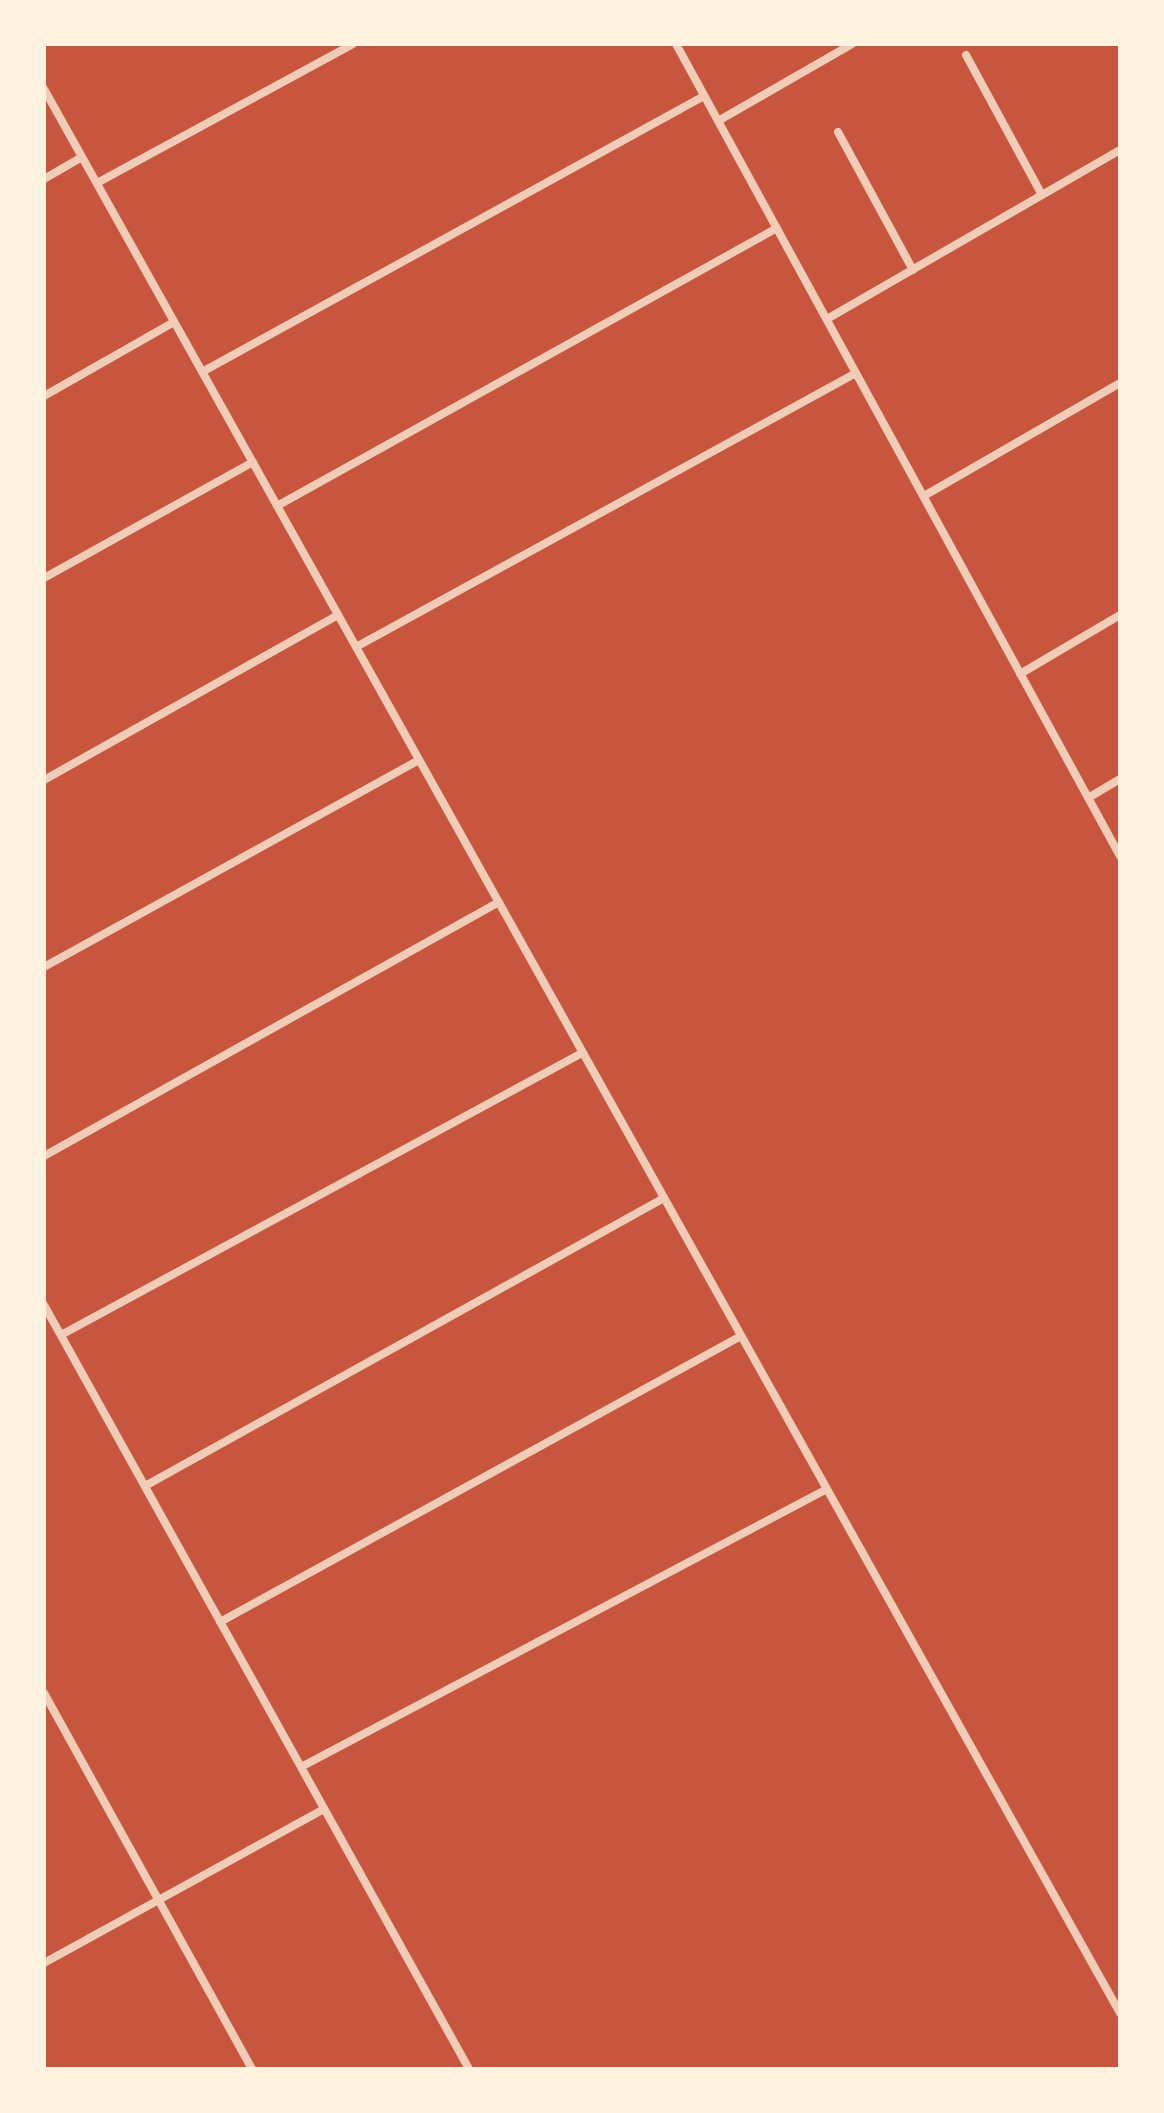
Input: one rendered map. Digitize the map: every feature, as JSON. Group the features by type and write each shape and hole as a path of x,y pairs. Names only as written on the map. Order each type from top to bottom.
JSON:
{"street":[{"path":"97,183 353,44"},
{"path":"676,44 1120,856"},
{"path":"718,121 852,44"},
{"path":"966,55 1042,195"},
{"path":"44,89 1120,2013"},
{"path":"202,372 704,96"},
{"path":"838,132 913,270"},
{"path":"827,319 1120,150"},
{"path":"44,179 82,157"},
{"path":"277,506 777,228"},
{"path":"44,396 174,322"},
{"path":"356,647 856,373"},
{"path":"924,496 1120,383"},
{"path":"44,578 253,462"},
{"path":"44,780 338,615"},
{"path":"1020,674 1120,615"},
{"path":"44,967 419,760"},
{"path":"1088,798 1120,779"},
{"path":"44,1156 499,902"},
{"path":"61,1335 582,1053"},
{"path":"145,1486 664,1198"},
{"path":"44,1305 469,2069"},
{"path":"220,1622 741,1336"},
{"path":"301,1767 827,1489"},
{"path":"44,1693 252,2069"},
{"path":"44,1963 324,1809"}]}
